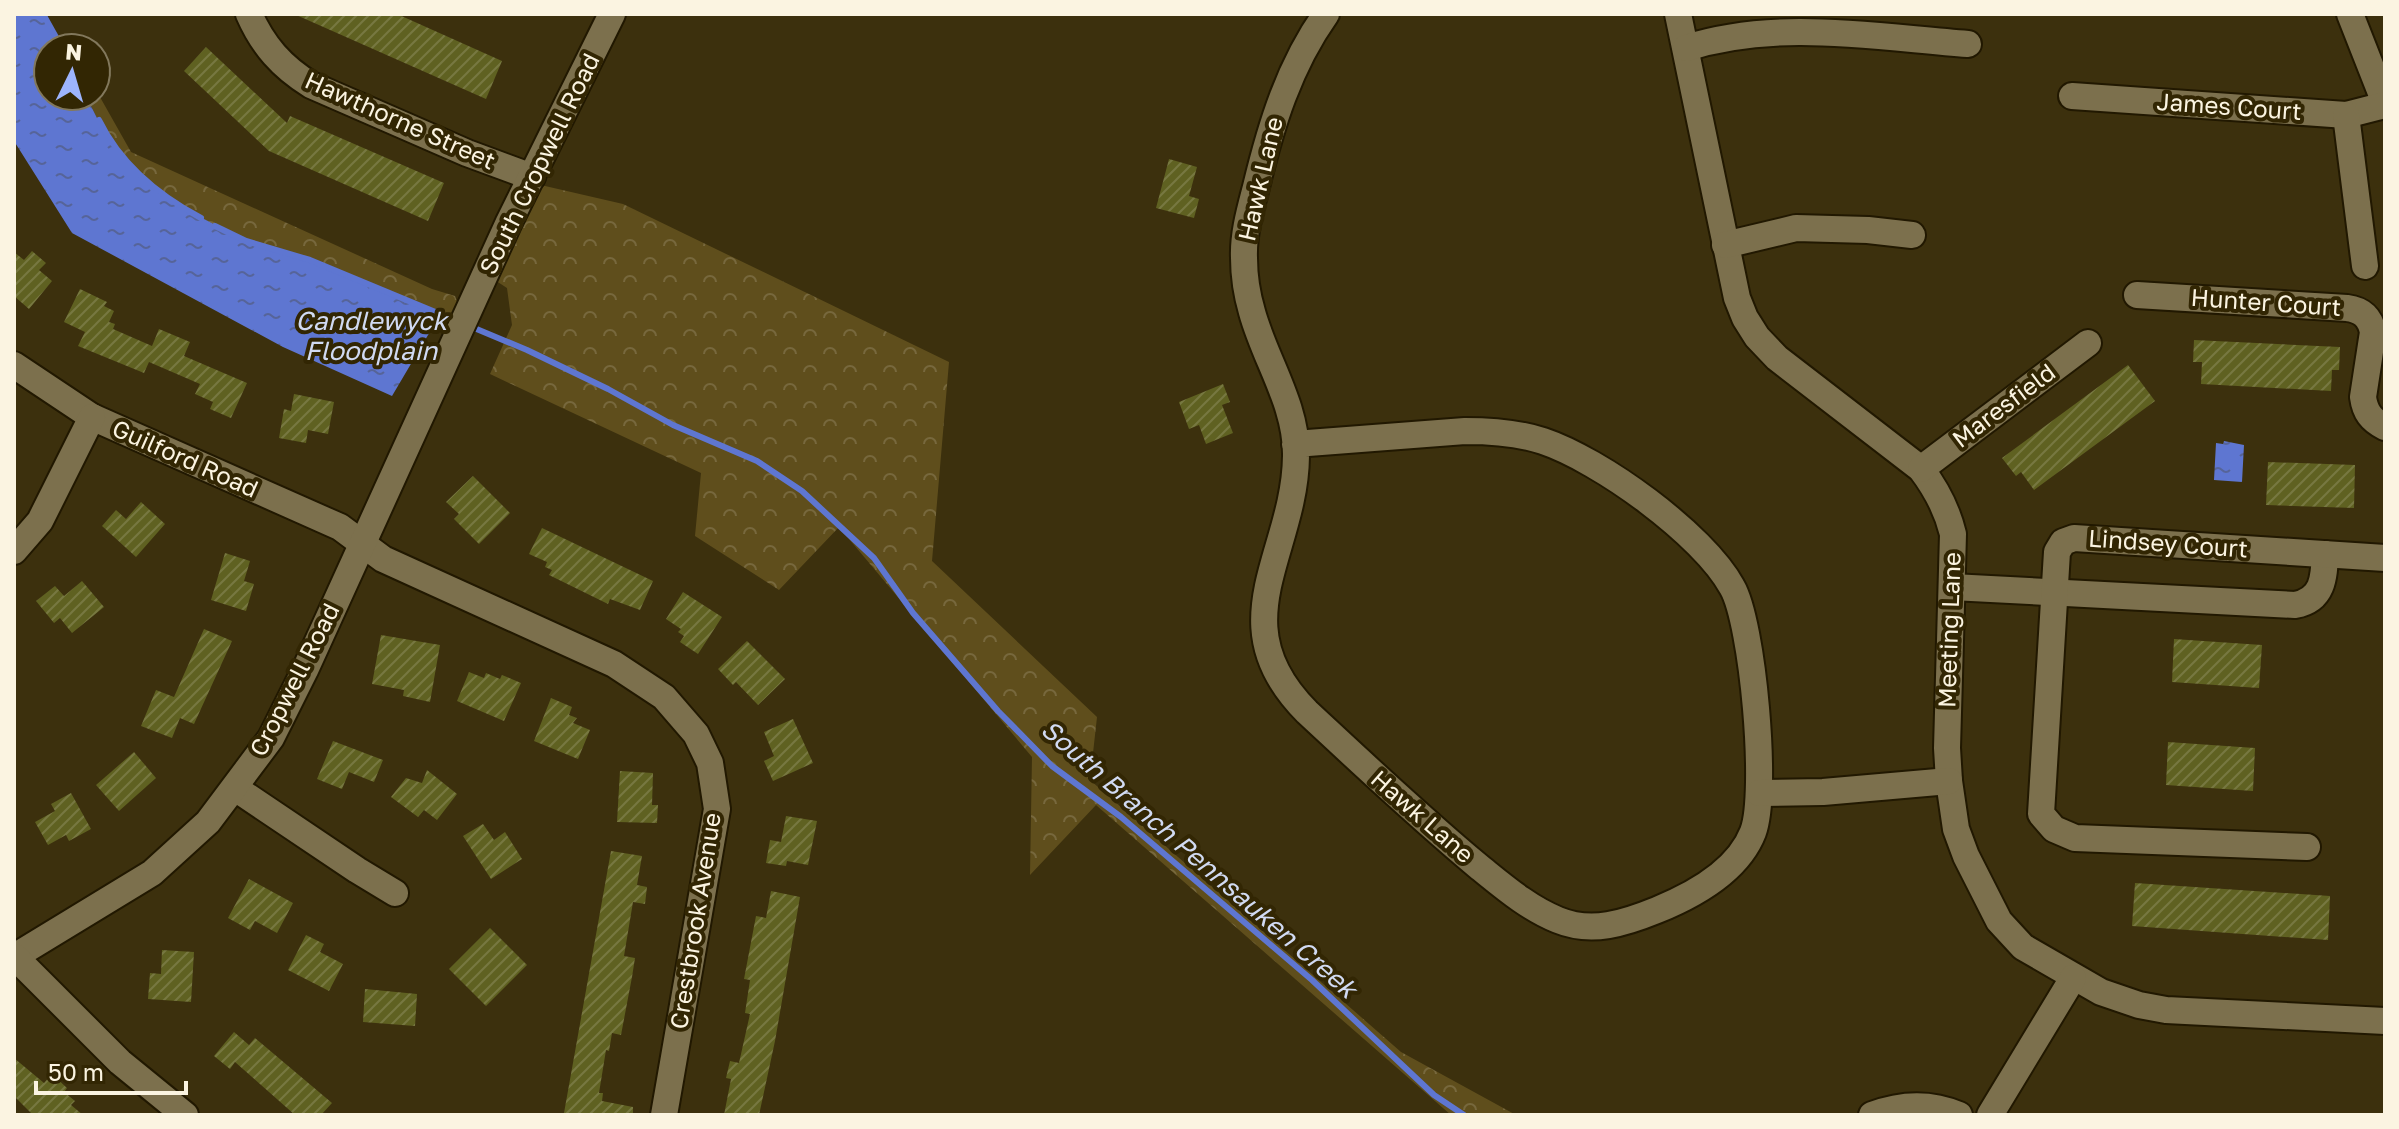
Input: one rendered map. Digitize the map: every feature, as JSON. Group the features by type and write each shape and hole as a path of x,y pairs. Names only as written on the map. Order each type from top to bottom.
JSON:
{"street":[{"name":"Hawthorne Street","path":"249,14 273,56 311,85 467,153 532,177"},
{"name":"South Cropwell Road","path":"467,314 612,14"},
{"name":"Hawk Lane","path":"1295,444 1465,431 1491,431 1542,440 1609,473 1689,535 1734,589 1743,611 1749,646 1759,793 1753,832 1737,858 1701,888 1627,922 1582,927 1559,921 1516,896 1402,802 1290,695 1277,676 1268,652 1264,628 1265,604 1294,479 1295,444 1289,409 1252,313 1243,258 1248,218 1277,112 1298,60 1326,14"},
{"name":"Meeting Lane","path":"1678,14 1725,245 1737,298 1745,318 1757,337 1777,358 1921,469 1938,492 1948,513 1953,534 1947,720 1949,781 1956,829 1983,893 1999,921 2023,947 2073,978 2113,997 2166,1010 2385,1021"},
{"path":"2350,14 2385,104"},
{"path":"1686,48 1719,38 1767,31 1968,44"},
{"name":"James Court","path":"2072,96 2346,115 2385,104"},
{"name":"Hunter Court","path":"2346,115 2365,266"},
{"path":"1725,245 1796,228 1912,235"},
{"name":"Hunter Court","path":"2137,295 2347,308 2362,312 2368,317 2373,332 2363,397 2365,407 2376,423 2385,427"},
{"name":"Cropwell Road","path":"15,957 160,867 208,822 271,738 467,314"},
{"name":"Maresfield","path":"1921,469 2088,343"},
{"name":"Guilford Road","path":"14,365 92,417 340,527 362,543"},
{"path":"14,551 40,521 92,417"},
{"name":"Lindsey Court","path":"2307,847 2075,838 2054,829 2041,814 2057,550 2069,539 2385,558"},
{"name":"Crestbrook Avenue","path":"362,543 383,559 614,664 664,697 696,734 710,763 717,809 664,1115"},
{"path":"1952,587 2295,605 2308,601 2320,590 2324,579 2325,554"},
{"path":"1759,793 1823,792 1949,781"},
{"path":"235,788 395,893"},
{"path":"15,957 120,1062 185,1115"},
{"path":"1990,1115 2073,978"},
{"path":"1872,1115 1911,1106 1934,1107 1959,1115"}],"green space":[{"path":"94,112 108,112 131,152 432,289 455,296 465,324 310,260 246,241 184,209 132,169"},
{"path":"532,183 623,204 949,362 932,561 1097,717 1090,780 1401,1052 1516,1115 1451,1115 1096,805 1030,875 1032,757 839,527 779,590 695,536 701,473 490,374 512,325 507,288 484,273"}],"water":[{"name":"Candlewyck Floodplain","path":"14,14 43,14 53,32 32,32 32,112 94,112 132,169 185,209 246,241 310,260 441,313 392,396 283,347 72,233 14,141"},
{"path":"2224,441 2244,445 2242,482 2214,480 2216,443 2223,444"}],"building":[{"path":"294,14 397,14 502,61 486,99"},
{"path":"206,47 287,123 290,116 444,183 428,221 269,151 184,71"},
{"path":"1169,159 1197,167 1189,196 1199,199 1194,218 1156,208"},
{"path":"32,251 46,263 39,270 52,281 29,309 14,296 14,252 24,260"},
{"path":"80,289 107,302 104,306 114,311 109,322 115,324 113,329 152,346 159,329 190,342 184,356 247,383 231,418 210,409 213,402 195,394 200,384 149,362 144,373 78,346 85,332 64,322"},
{"path":"2194,340 2340,347 2339,370 2332,370 2331,391 2201,384 2202,362 2193,362"},
{"path":"2128,365 2155,401 2034,490 2021,472 2016,476 2002,458"},
{"path":"1223,384 1230,402 1222,405 1233,433 1206,444 1199,425 1189,429 1179,402"},
{"path":"294,394 334,402 328,434 308,430 306,443 279,438 284,409 291,411"},
{"path":"2268,462 2355,465 2354,508 2266,505"},
{"path":"473,476 510,513 479,544 454,519 459,514 446,502"},
{"path":"141,502 165,524 136,557 102,526 116,510 126,519"},
{"path":"542,528 653,581 640,610 610,599 608,604 549,575 552,570 545,567 547,562 529,554"},
{"path":"225,553 250,561 244,581 254,584 246,611 211,600"},
{"path":"82,581 104,607 72,633 60,618 54,623 36,601 55,586 64,596"},
{"path":"683,592 722,617 698,654 680,642 684,636 678,632 681,629 666,619"},
{"path":"204,629 232,641 194,724 180,718 172,738 141,726 156,690 174,697"},
{"path":"381,635 440,645 430,702 403,696 404,690 372,684"},
{"path":"2174,639 2262,645 2259,688 2172,682"},
{"path":"747,641 785,679 758,705 718,669"},
{"path":"469,672 484,678 486,673 500,679 502,675 521,683 504,721 457,701"},
{"path":"551,698 572,707 569,715 577,718 573,723 590,730 578,759 534,741"},
{"path":"793,719 813,763 773,781 764,761 774,756 764,732"},
{"path":"333,741 383,760 374,782 349,772 342,789 317,779"},
{"path":"2168,742 2255,748 2253,791 2166,785"},
{"path":"134,752 156,778 119,811 96,785"},
{"path":"427,770 457,794 437,820 424,810 418,817 391,797 406,778 422,783"},
{"path":"620,771 653,773 652,805 658,805 657,823 617,822"},
{"path":"71,793 91,829 69,841 66,835 48,845 35,822 55,811 51,804"},
{"path":"786,816 817,821 808,865 787,861 786,866 766,863 770,840 781,842"},
{"path":"483,824 494,840 505,832 522,859 491,879 463,836"},
{"path":"611,851 642,856 637,885 647,887 645,904 633,902 624,956 635,958 632,977 621,1035 612,1033 599,1093 603,1093 602,1101 633,1107 633,1115 564,1113"},
{"path":"249,879 293,903 277,933 255,921 250,930 228,918"},
{"path":"2135,883 2330,896 2328,940 2132,926"},
{"path":"771,891 800,897 775,1041 759,1115 724,1115 731,1079 726,1078 730,1061 739,1063 750,1014 745,1013 750,980 744,979 756,916 766,918"},
{"path":"490,928 527,965 486,1006 449,969"},
{"path":"306,935 324,944 320,952 343,964 329,991 288,970"},
{"path":"162,950 194,952 191,1002 148,999 150,973 161,974"},
{"path":"365,989 417,994 415,1026 363,1022"},
{"path":"234,1032 249,1045 255,1038 332,1103 321,1115 295,1115 235,1062 230,1069 214,1056"},
{"path":"14,1058 44,1083 52,1074 67,1088 64,1092 75,1101 71,1105 83,1115 33,1115 14,1096"}],"waterway":[{"name":"South Branch Pennsauken Creek","path":"43,14 53,32"},
{"name":"South Branch Pennsauken Creek","path":"99,120 118,151 142,177 201,218"},
{"name":"South Branch Pennsauken Creek","path":"215,226 246,241 310,260 457,321"},
{"name":"South Branch Pennsauken Creek","path":"467,325 608,389 673,425 757,461 802,491 874,558 913,613 998,711 1052,766 1121,817 1312,980 1434,1095 1464,1115"}]}
